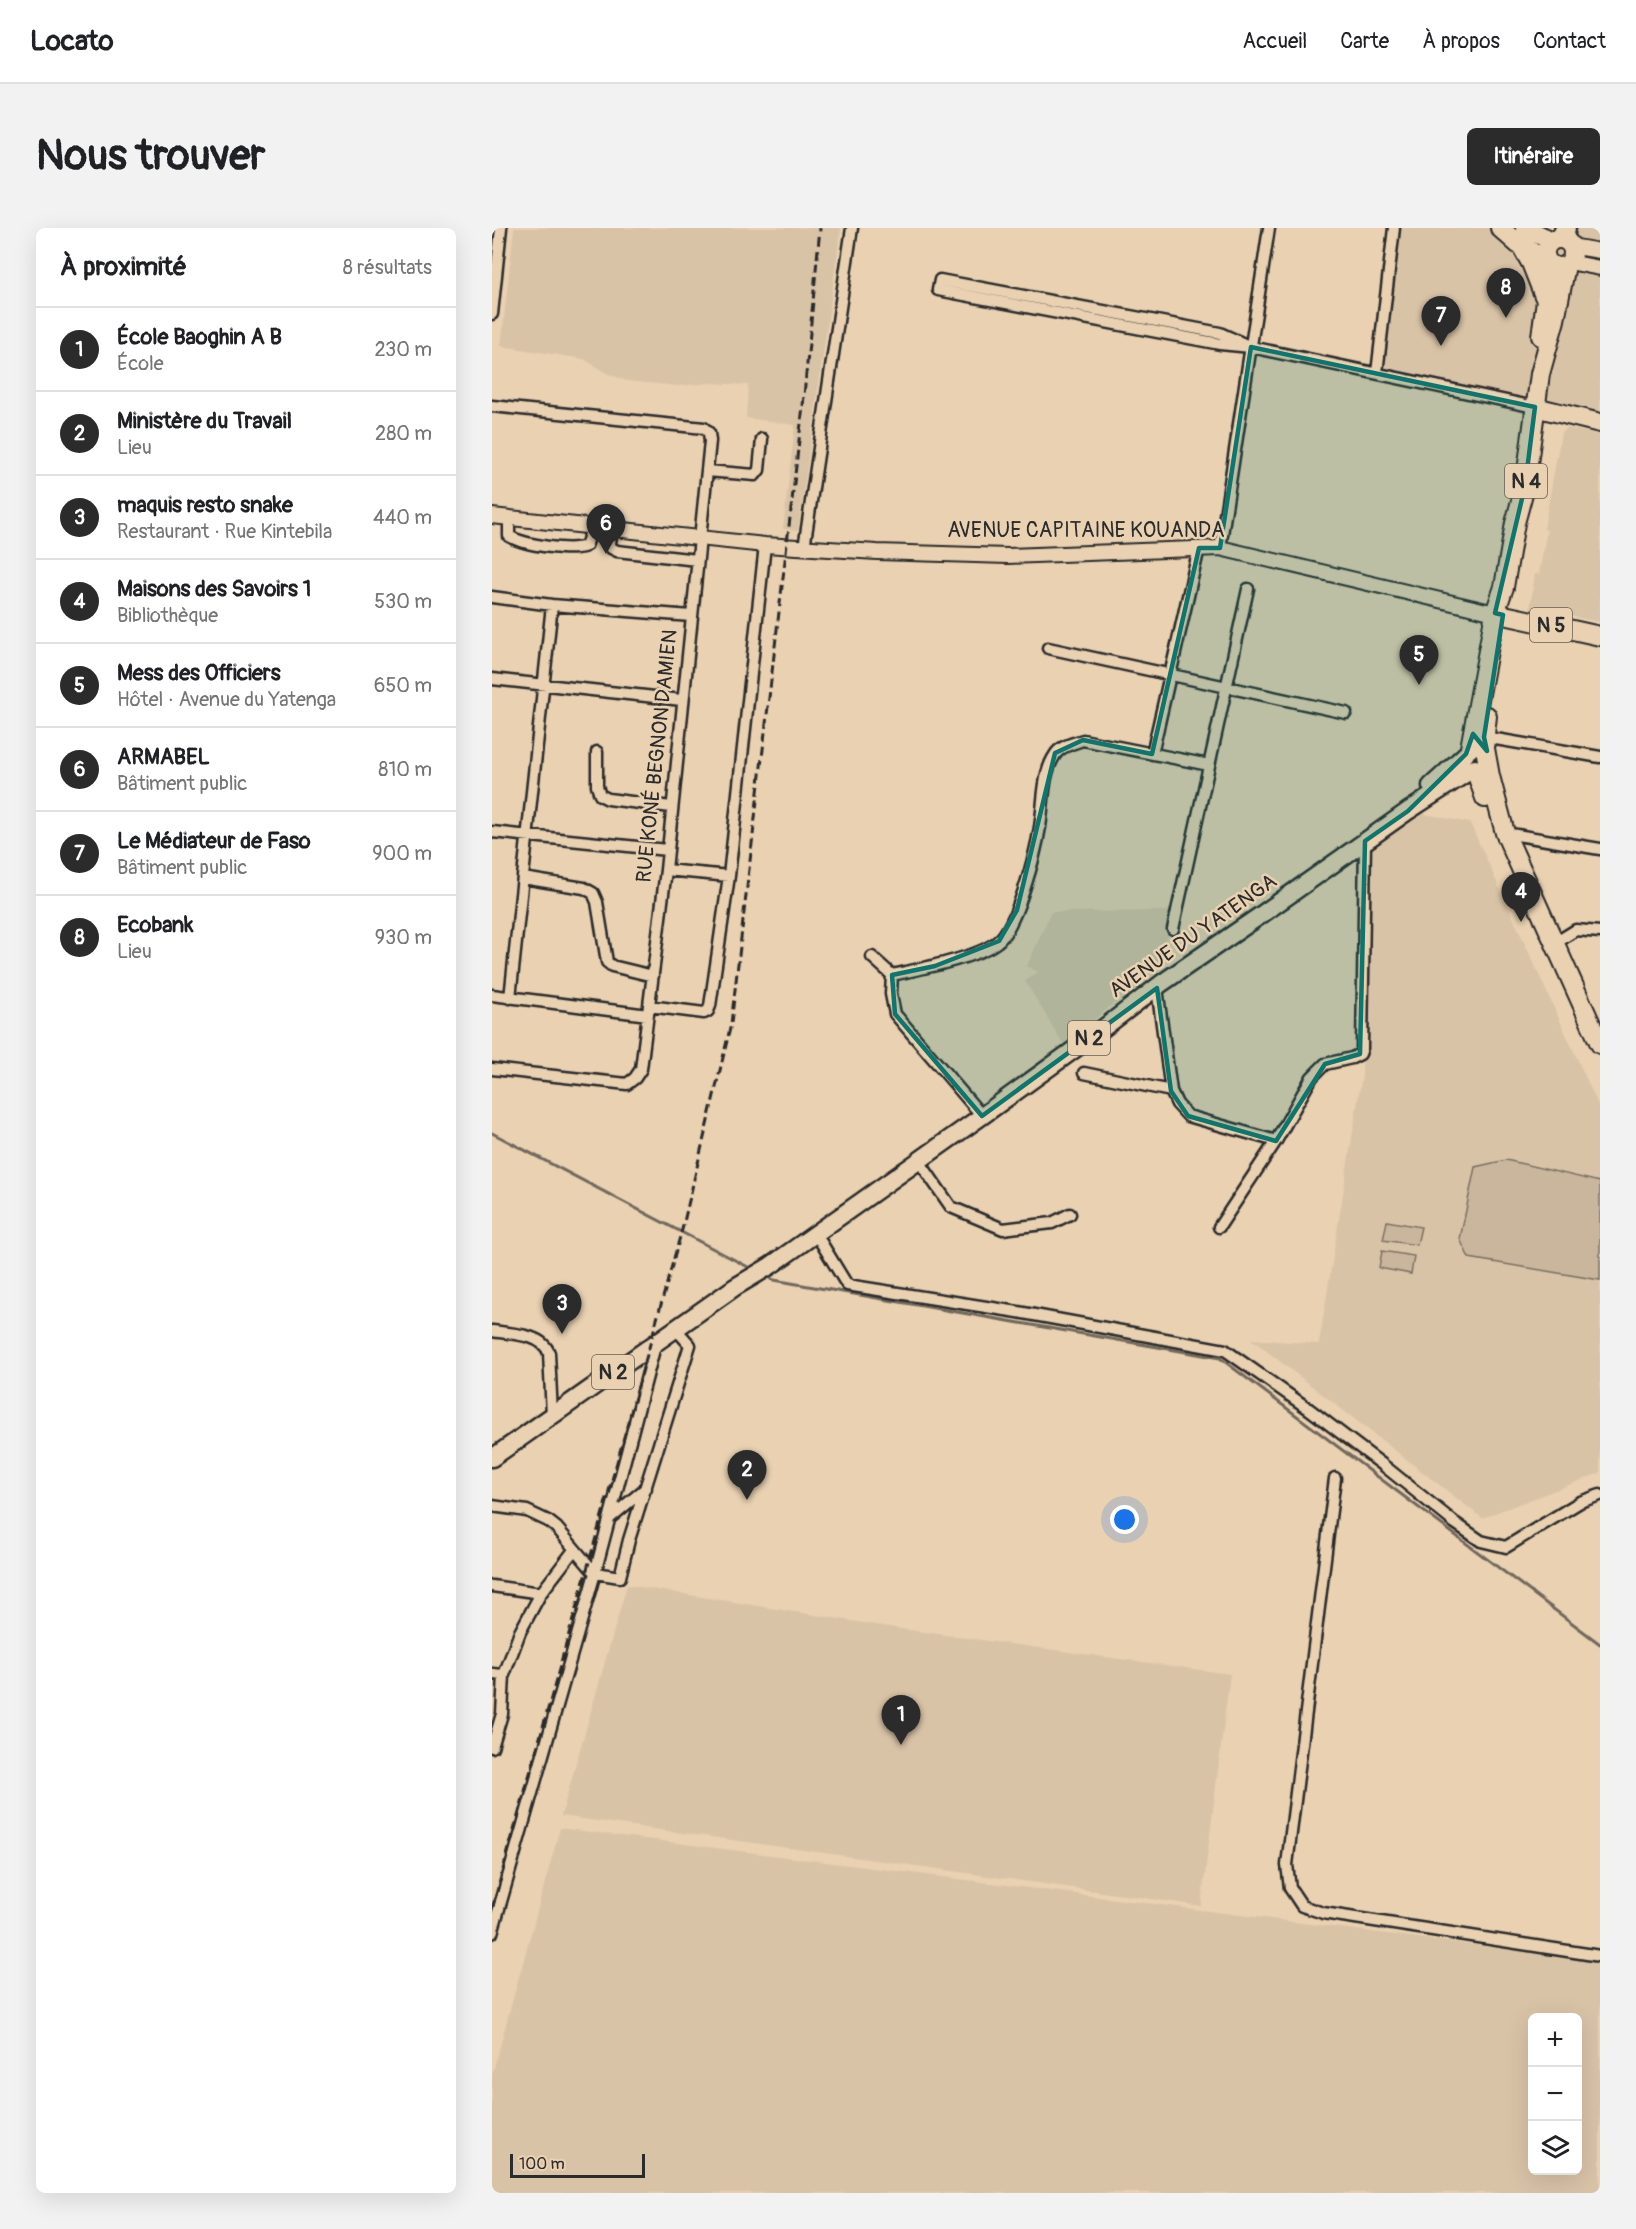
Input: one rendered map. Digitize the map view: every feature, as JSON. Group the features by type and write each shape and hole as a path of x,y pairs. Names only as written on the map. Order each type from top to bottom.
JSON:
{"highway":[{"name":"N 4","path":"1477,756 1515,523 1525,486 1540,374 1545,298 1531,262 1522,247 1500,228"},
{"path":"1525,228 1561,248"},
{"path":"1522,247 1561,248"},
{"name":"N 4","path":"1540,374 1555,320 1561,248"},
{"path":"1545,298 1561,248"},
{"path":"1535,407 1600,423"},
{"name":"AVENUE CAPITAINE KOUANDA","path":"1499,614 1600,636"},
{"path":"1477,756 1482,791 1504,831 1600,1044"}],"main road":[{"name":"AVENUE DU YATENGA","path":"675,1329 735,1287 770,1266 982,1116 1162,983 1408,811 1477,756"},
{"name":"N 2","path":"492,1458 675,1329"}],"street":[{"path":"804,548 852,228"},
{"path":"1220,548 1269,228"},
{"path":"1377,373 1394,228"},
{"path":"492,314 498,230"},
{"path":"1561,248 1600,250"},
{"path":"1561,248 1600,268"},
{"path":"1251,347 1220,333 940,280 938,290 1220,344 1251,347 1535,407"},
{"name":"RUE KONÉ BEGNON DAMIEN","path":"492,406 705,428 709,433 710,441 670,807 666,870 641,1069 627,1084 492,1069"},
{"path":"707,471 755,475 759,470 762,439"},
{"name":"AVENUE CAPITAINE KOUANDA","path":"492,516 804,548 1008,556 1220,548 1499,614"},
{"path":"509,518 509,536 514,539 578,549 586,546 593,526"},
{"path":"612,528 611,548 617,551 697,560"},
{"path":"492,996 649,1010 704,1013 708,1011 729,876 765,545"},
{"path":"1152,754 1199,548"},
{"path":"1173,929 1248,588"},
{"path":"492,597 552,605 691,616"},
{"path":"510,998 552,605"},
{"path":"1048,648 1346,713"},
{"path":"492,679 682,700"},
{"path":"892,975 935,966 986,949 999,941 1017,910 1040,829 1047,777 1055,753 1069,744 1083,740 1209,765"},
{"path":"597,752 597,786 600,795 608,799 670,807"},
{"path":"1477,756 1600,757"},
{"path":"1504,831 1600,849"},
{"path":"492,832 667,850"},
{"path":"1219,1227 1276,1141 1312,1077 1325,1064 1360,1054 1362,1048 1365,841"},
{"path":"666,870 729,876"},
{"path":"524,878 584,888 594,893 607,962 612,966 653,976"},
{"path":"1555,943 1576,930 1600,932"},
{"path":"872,957 892,975"},
{"path":"892,975 891,994 895,1014 982,1116"},
{"path":"1157,988 1171,1091 1178,1104 1188,1116 1276,1141"},
{"path":"1084,1073 1171,1091"},
{"path":"919,1161 951,1207 1003,1229 1052,1223 1070,1214"},
{"path":"816,1234 847,1286 1093,1325 1225,1350 1309,1408 1481,1541 1506,1547 1580,1502 1600,1495"},
{"path":"492,1506 536,1514 557,1528 595,1573 620,1577 690,1345 675,1329"},
{"path":"492,1331 536,1339 547,1347 552,1415"},
{"path":"492,1933 595,1573 656,1341"},
{"path":"1335,1478 1287,1865 1290,1888 1302,1906 1323,1913 1600,1956"},
{"path":"610,1518 646,1488"},
{"path":"492,1747 502,1714 504,1676 520,1632 541,1593 574,1550"},
{"path":"492,1586 541,1593"},
{"path":"492,1674 504,1676"}],"highlighted area":[{"path":"1251,347 1535,407 1525,486 1495,613 1503,615 1484,737 1487,751 1473,734 1466,754 1408,811 1365,841 1360,1054 1325,1064 1276,1141 1188,1116 1171,1091 1157,988 982,1116 895,1014 892,975 935,966 999,941 1017,910 1055,753 1083,740 1152,754 1199,548 1220,548"}],"shaded area":[{"path":"514,228 841,228 798,531 783,529 795,425 746,418 748,385 709,383 678,386 627,381 606,373 584,359 501,346"},
{"path":"1394,228 1600,228 1600,422 1377,373"},
{"path":"1567,428 1600,435 1600,622 1530,608 1535,574 1539,574 1547,530 1544,529 1561,433"},
{"path":"1420,813 1470,823 1600,1109 1600,1473 1482,1518 1251,1339 1319,1344 1362,1075 1368,850"},
{"path":"1172,911 1163,962 1064,1045 1025,981 1038,972 1027,966 1051,912"},
{"path":"1506,1160 1600,1182 1600,1280 1469,1258 1460,1239 1475,1167"},
{"path":"1387,1221 1421,1227 1417,1245 1383,1240"},
{"path":"1382,1251 1414,1256 1411,1274 1379,1268"},
{"path":"627,1585 902,1629 1230,1674 1201,1906 561,1816"},
{"path":"560,1828 1600,1961 1600,2193 492,2193 492,2075"}],"waterway":[{"path":"492,1133 752,1269"},
{"path":"766,1276 774,1280 1220,1358 1600,1644"}],"railway":[{"path":"492,1909 683,1226 731,1024 803,406 820,228"}],"place":[{"name":"Ecobank","path":"1506,318"},
{"name":"Le Médiateur de Faso","path":"1441,346"},
{"name":"ARMABEL","path":"606,554"},
{"name":"Mess des Officiers","path":"1419,685"},
{"name":"Maisons des Savoirs 1","path":"1521,922"},
{"name":"maquis resto snake","path":"562,1334"},
{"name":"Ministère du Travail","path":"747,1500"},
{"name":"École Baoghin A B","path":"901,1745"}]}
